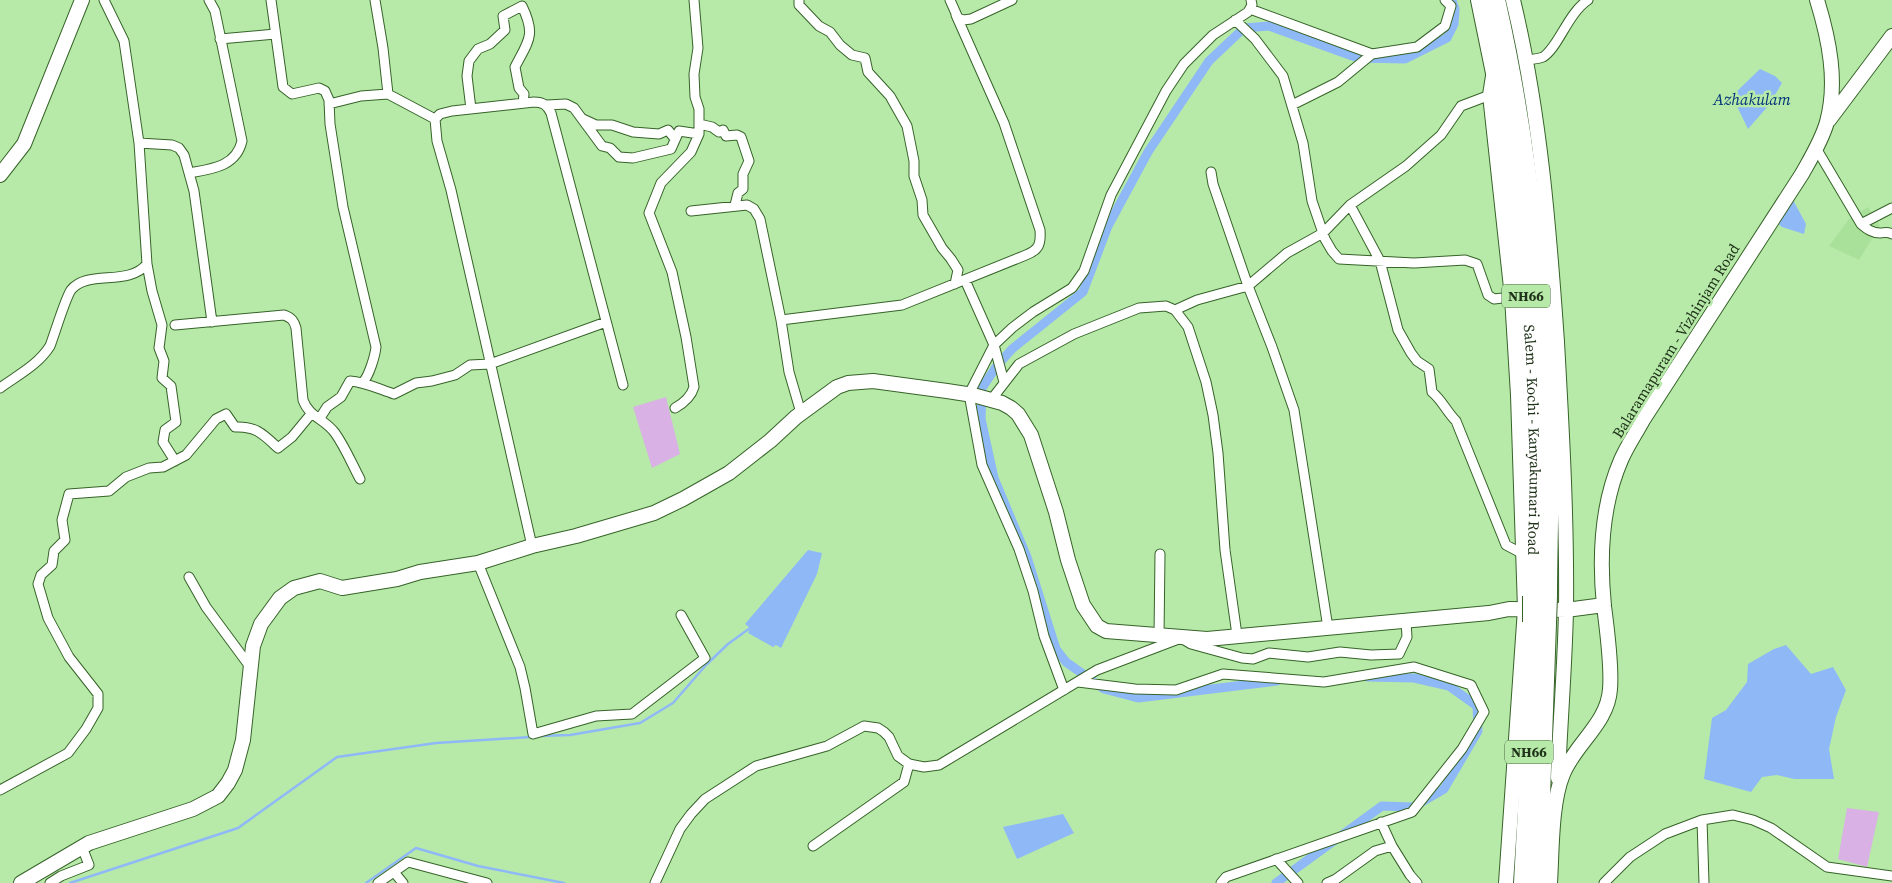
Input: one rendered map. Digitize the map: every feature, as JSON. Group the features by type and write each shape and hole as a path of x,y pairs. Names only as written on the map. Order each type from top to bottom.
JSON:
{"highway":[{"name":"Salem - Kochi - Kanyakumari Road","path":"1480,0 1511,151 1531,353 1537,609 1538,883"},
{"name":"Salem - Kochi - Kanyakumari Road","path":"1496,0 1510,61 1525,149 1537,256 1545,353 1549,469 1537,609 1523,883"}],"street":[{"path":"0,175 24,144 82,0"},
{"path":"104,0 124,41 139,143 147,264 152,291 162,325 159,348 164,361 162,378 171,386 175,407 176,422 165,430 163,442 175,461"},
{"path":"189,173 222,166 231,161 240,148 242,141 215,11 209,0"},
{"path":"272,0 283,87 292,94 320,88 325,91 329,104 330,124 343,207 376,347 375,355 368,368 368,377 363,382"},
{"path":"375,0 388,94"},
{"path":"675,408 684,404 694,387 686,337 672,272 649,213 661,183 691,152 699,134 700,108 695,97 694,74 698,48 694,0"},
{"path":"799,0 799,5 819,26 830,32 840,45 852,55 865,58 868,72 890,96 899,112 906,126 911,146 914,176 922,200 923,215 942,248 952,258 958,270 955,284"},
{"path":"781,320 902,305 1034,252 1041,241 1040,230 1004,123 950,0"},
{"path":"956,15 960,19 967,20 1012,0"},
{"path":"1292,105 1338,82 1372,54 1417,47 1445,26 1451,6 1445,0"},
{"path":"1513,0 1527,60 1538,133 1551,255 1564,451 1566,610 1558,791"},
{"path":"1527,60 1539,58 1548,52 1576,10 1588,0"},
{"name":"Balaramapuram - Vizhinjam Road","path":"1550,883 1558,791 1562,774 1572,756 1602,716 1608,702 1610,689 1601,569 1602,536 1608,498 1621,460 1643,420 1802,174 1827,122 1834,85 1825,26 1817,0"},
{"path":"1064,690 1044,636 1034,591 1019,549 982,465 971,394 994,345 1033,312 1065,294 1079,281 1111,195 1166,91 1184,64 1213,35 1242,17 1251,4 1372,54"},
{"path":"471,109 467,76 469,61 478,48 490,44 505,30 503,16 522,6 527,16 530,39 514,67 519,88 524,94 523,103"},
{"path":"1236,21 1255,39 1283,76 1303,143 1312,201 1323,233 1332,251 1339,258 1380,261 1414,263 1465,260 1477,264 1488,295 1494,298 1512,297"},
{"path":"220,39 275,34"},
{"path":"1827,122 1892,36"},
{"path":"1494,63 1490,95 1512,297 1518,396 1523,554 1537,609 1506,883"},
{"path":"329,104 362,96 388,94 435,119"},
{"path":"1175,310 1196,300 1248,286 1287,253 1323,233 1350,206 1406,166 1441,135 1461,106 1490,95"},
{"path":"435,119 440,114 452,111 523,103 566,104 574,108 602,146 610,148 619,156 633,158 671,149 679,131 699,134"},
{"path":"547,105 551,114 623,385"},
{"path":"580,117 596,125 612,125 633,132 658,134 668,130 675,139"},
{"path":"435,119 437,141 451,190 532,546"},
{"path":"699,124 712,127 718,132 723,130 726,136 737,135 741,137 749,161 743,174 743,189 738,193 735,205"},
{"path":"139,143 172,145 179,148 184,155 194,191 212,322"},
{"path":"1816,148 1861,224 1869,230 1892,234"},
{"path":"1211,172 1248,286 1294,410 1328,628"},
{"path":"691,211 747,205 754,209 760,219 781,320 789,372 801,413"},
{"path":"1350,206 1380,261 1398,330 1414,357 1429,369 1432,392 1440,398 1446,412 1456,421 1506,545 1523,554"},
{"path":"1861,224 1892,208"},
{"path":"0,388 38,362 45,354 72,290 82,283 92,280 132,276 141,271 147,264"},
{"path":"965,280 994,345 1004,382"},
{"path":"991,400 1019,364 1074,334 1139,308 1166,306 1175,310 1188,326 1206,382 1213,415 1218,452 1225,550 1237,635"},
{"path":"175,325 284,315 290,317 296,328 306,409 327,424 336,435 360,479"},
{"path":"320,418 328,407 341,397 350,381 363,382 374,388 394,394 416,383 455,375 470,365 490,364 606,322"},
{"path":"21,883 82,847 155,820 193,809 218,796 235,770 243,740 253,646 261,624 280,598 294,588 320,582 342,588 397,579 420,572 478,563 532,546 635,519 683,499 729,473 770,441 801,413 837,387 848,383 873,381 971,394 1012,408 1018,414 1030,435 1056,512 1066,552 1083,605 1097,626 1106,631 1206,639 1489,613 1509,608 1566,610 1604,605"},
{"path":"0,790 68,753 86,729 98,708 98,694 69,657 48,618 38,584 41,575 52,565 54,551 65,540 62,520 70,494 109,491 126,477 149,468 163,467 175,461 186,455 216,419 226,414 234,427 248,426 262,433 278,448 292,437 311,414"},
{"path":"1159,636 1160,554"},
{"path":"478,563 520,667 526,688 533,734 596,716 632,714 705,658 681,615"},
{"path":"189,577 206,607 252,669"},
{"path":"1181,638 1191,644 1242,658 1253,659 1269,654 1308,657 1340,652 1370,655 1400,654 1407,637 1406,621"},
{"path":"655,883 680,829 691,814 705,799 756,766 826,746 864,726 878,728 884,732 889,737 898,756 909,764 924,767 939,765 1097,670 1181,638"},
{"path":"1078,682 1135,689 1176,690 1223,674 1324,682 1414,667 1471,685 1484,712 1462,749 1412,812 1226,877 1221,883"},
{"path":"813,846 904,782 909,764"},
{"path":"1604,883 1630,857 1665,834 1702,820 1733,815 1753,820 1770,828 1827,866 1892,876"},
{"path":"1702,820 1704,883"},
{"path":"1381,822 1392,846 1417,883"},
{"path":"1327,883 1336,879 1376,850 1392,846"},
{"path":"50,883 61,876 89,865 82,847"},
{"path":"1276,859 1298,883"},
{"path":"378,883 408,862 487,883"},
{"path":"394,872 403,883"}],"shaded area":[{"path":"1868,207 1880,226 1859,260 1829,246 1849,219"},
{"path":"666,397 680,454 652,468 633,407"},
{"path":"1847,808 1879,812 1867,867 1838,859"}],"water":[{"name":"Azhakulam","path":"1760,69 1775,76 1782,83 1769,105 1748,129 1732,96"},
{"path":"1793,200 1806,224 1804,234 1782,227 1777,223"},
{"path":"808,550 822,553 817,574 781,648 776,645 773,647 748,633 750,628 745,624"},
{"path":"1786,645 1811,674 1833,667 1846,690 1836,717 1829,749 1834,779 1794,779 1777,775 1762,777 1751,792 1704,779 1712,718 1726,710 1747,682 1748,664 1774,649"},
{"path":"1063,814 1074,833 1017,859 1003,827"}],"waterway":[{"path":"1277,681 1138,698 1104,689 1066,662 1056,649 1027,557 994,478 981,419 982,388 996,367 1012,349 1083,292 1108,226 1148,152 1209,61 1244,28 1269,26 1358,58 1405,59 1447,38 1454,24 1455,9 1452,0"},
{"path":"539,736 570,735 640,723 673,703 706,665 728,644 750,628"},
{"path":"1276,883 1382,806 1413,807 1444,789 1478,731 1477,706 1449,686 1414,678 1367,677"},
{"path":"70,883 238,828 337,757 436,743 531,737"},
{"path":"366,883 416,848 478,866 564,883"}]}
